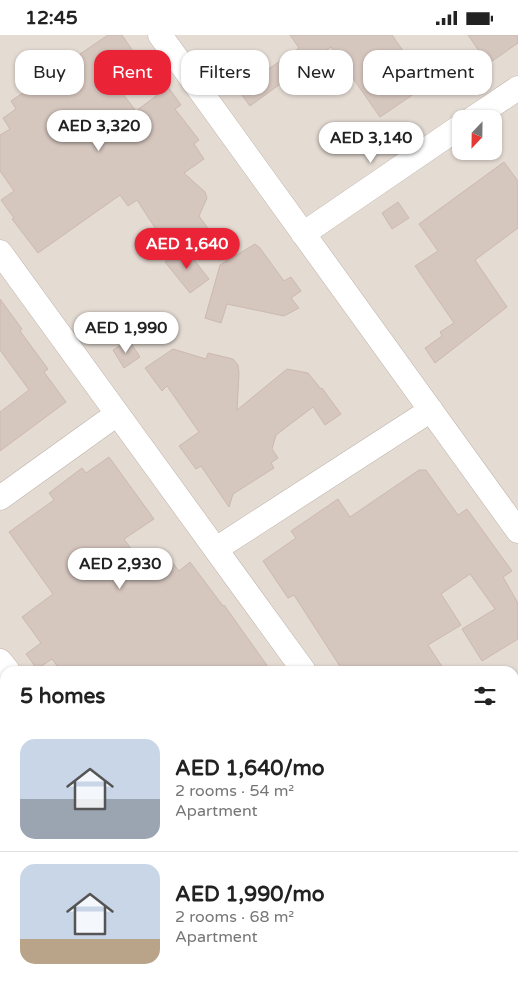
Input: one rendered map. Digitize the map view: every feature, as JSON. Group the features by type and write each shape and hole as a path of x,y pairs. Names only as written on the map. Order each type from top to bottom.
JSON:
{"street":[{"path":"160,35 518,531"},
{"path":"485,110 518,88"},
{"path":"303,233 452,132"},
{"path":"0,252 300,666"},
{"path":"216,549 431,410"},
{"path":"0,498 118,414"}],"shaded area":[{"path":"0,35 518,35 518,666 0,666"}],"building":[{"path":"108,35 122,35 132,50 94,50 94,95 124,95 136,111 157,95 171,95 171,91 181,105 175,109 199,140 194,144 204,159 184,173 205,192 207,198 199,216 209,230 172,254 137,200 128,206 120,195 38,253 12,219 14,218 1,200 14,191 0,171 0,135 10,129 3,118 16,109 11,101 20,95 84,95 84,51"},
{"path":"290,35 392,35 402,50 363,50 363,93 353,78 353,50 333,50 331,47 327,50 296,50 299,48"},
{"path":"468,35 518,35 518,43 492,61 492,50 478,50"},
{"path":"279,62 279,85 269,92 269,69"},
{"path":"242,95 265,95 250,106"},
{"path":"365,95 412,95 380,117"},
{"path":"504,162 518,181 518,228 475,260 507,307 435,363 425,348 442,336 440,332 454,323 415,266 438,251 419,224"},
{"path":"398,202 409,218 392,229 382,213"},
{"path":"255,244 284,281 291,277 301,291 291,298 299,308 284,316 227,304 221,323 205,318 220,265"},
{"path":"184,247 209,279 190,293 165,262"},
{"path":"0,299 22,329 20,331 48,369 44,372 66,402 0,451 0,412 29,390 0,350"},
{"path":"129,340 140,357 124,368 113,350"},
{"path":"173,349 206,359 208,353 233,359 238,365 239,373 237,410 287,369 308,373 322,388 341,414 325,425 313,407 276,435 272,449 278,458 271,463 274,468 233,494 229,507 201,466 196,469 179,446 199,432 167,386 162,391 145,368"},
{"path":"109,457 154,519 124,539 145,568 165,553 179,571 190,562 224,605 267,666 57,666 52,659 42,666 35,666 26,654 41,643 22,617 53,594 9,532 54,500 49,493 82,468 86,473"},
{"path":"419,470 426,470 458,515 467,509 512,571 503,577 518,603 518,639 482,661 462,629 495,609 470,574 441,594 461,625 428,645 442,666 340,666 294,595 288,598 263,561 296,538 291,531 338,499 350,517"}]}
